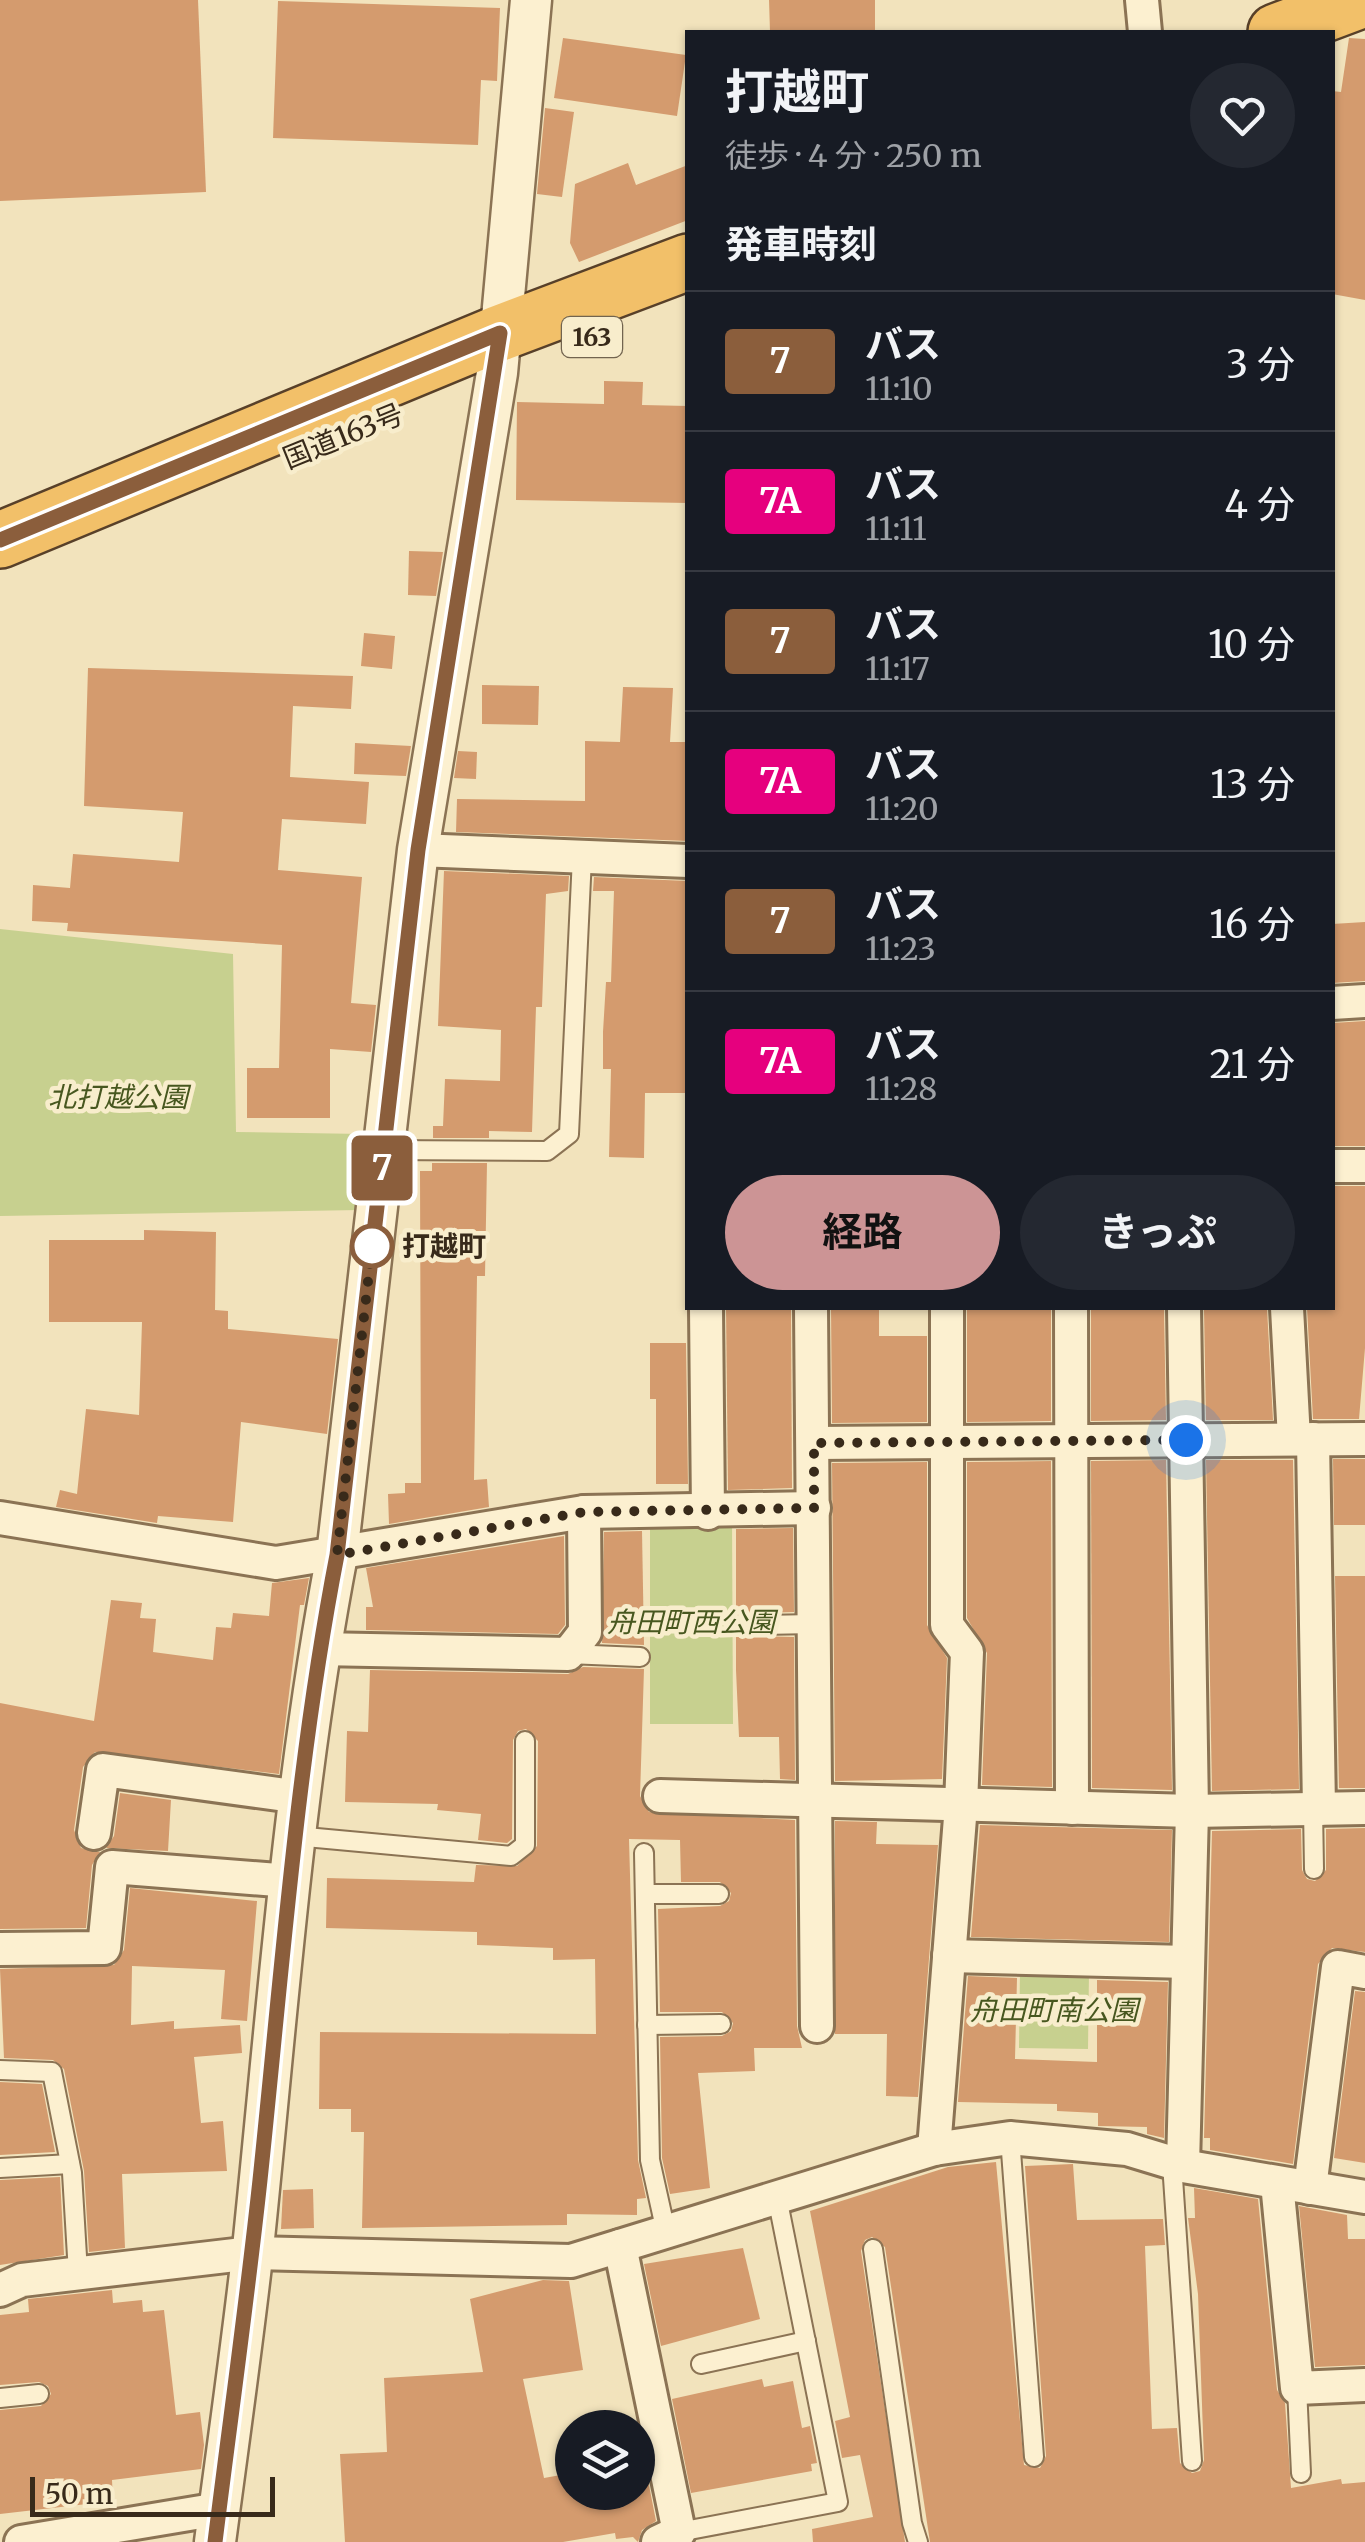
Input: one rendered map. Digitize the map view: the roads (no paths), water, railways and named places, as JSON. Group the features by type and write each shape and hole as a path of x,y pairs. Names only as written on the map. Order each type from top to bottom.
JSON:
{"highway":[{"path":"1281,30 1361,0"},
{"path":"1335,46 1365,34"},
{"name":"国道163号","path":"0,575 499,353 685,263"},
{"name":"国道163号","path":"0,540 499,353 685,302"}],"street":[{"path":"21,2542 217,2526 252,2254 290,1881 319,1649 337,1555 418,850 499,353 532,0"},
{"path":"1142,0 1145,30"},
{"path":"418,850 685,861"},
{"path":"1335,1003 1365,1001"},
{"path":"1335,1166 1365,1166"},
{"path":"706,1310 708,1513"},
{"path":"811,1310 817,2026"},
{"path":"934,2149 960,1805 967,1652 947,1625 947,1310"},
{"path":"1071,1310 1072,1808"},
{"path":"1177,2165 1192,1811 1184,1310"},
{"path":"1287,1310 1303,1439 1316,1809"},
{"path":"814,1443 1365,1438"},
{"path":"0,1518 276,1563 584,1512 708,1513 814,1508"},
{"path":"319,1649 568,1654 585,1632 584,1512"},
{"path":"94,1833 103,1770 298,1816"},
{"path":"660,1796 1192,1811 1365,1808"},
{"path":"0,1949 104,1948 112,1867 290,1881"},
{"path":"949,1956 1188,1962"},
{"path":"1310,2188 1338,1967 1365,1972"},
{"path":"0,2290 22,2280 252,2254 570,2260 934,2149 1010,2138 1127,2150 1177,2165 1365,2197"},
{"path":"1277,2183 1297,2388 1365,2385"},
{"path":"620,2246 668,2537"}],"lane":[{"path":"384,1150 547,1151 569,1134 582,856"},
{"path":"762,1625 814,1624"},
{"path":"568,1654 640,1657"},
{"path":"298,1816 511,1856 525,1844 525,1741"},
{"path":"1314,1869 1316,1809"},
{"path":"644,1853 650,2160 666,2232"},
{"path":"645,1894 719,1894"},
{"path":"647,2025 720,2024"},
{"path":"0,2070 52,2072 70,2164 78,2273"},
{"path":"1010,2138 1034,2457"},
{"path":"0,2168 70,2164"},
{"path":"1177,2165 1192,2461"},
{"path":"668,2537 838,2502 777,2197"},
{"path":"874,2249 912,2523 918,2542"},
{"path":"701,2364 806,2341"},
{"path":"1297,2388 1301,2473"},
{"path":"0,2398 39,2394"}],"place":[{"name":"打越町","path":"372,1246"}],"park label":[{"name":"北打越公園","path":"118,1097"},
{"name":"舟田町西公園","path":"691,1622"},
{"name":"舟田町南公園","path":"1054,2010"}]}
